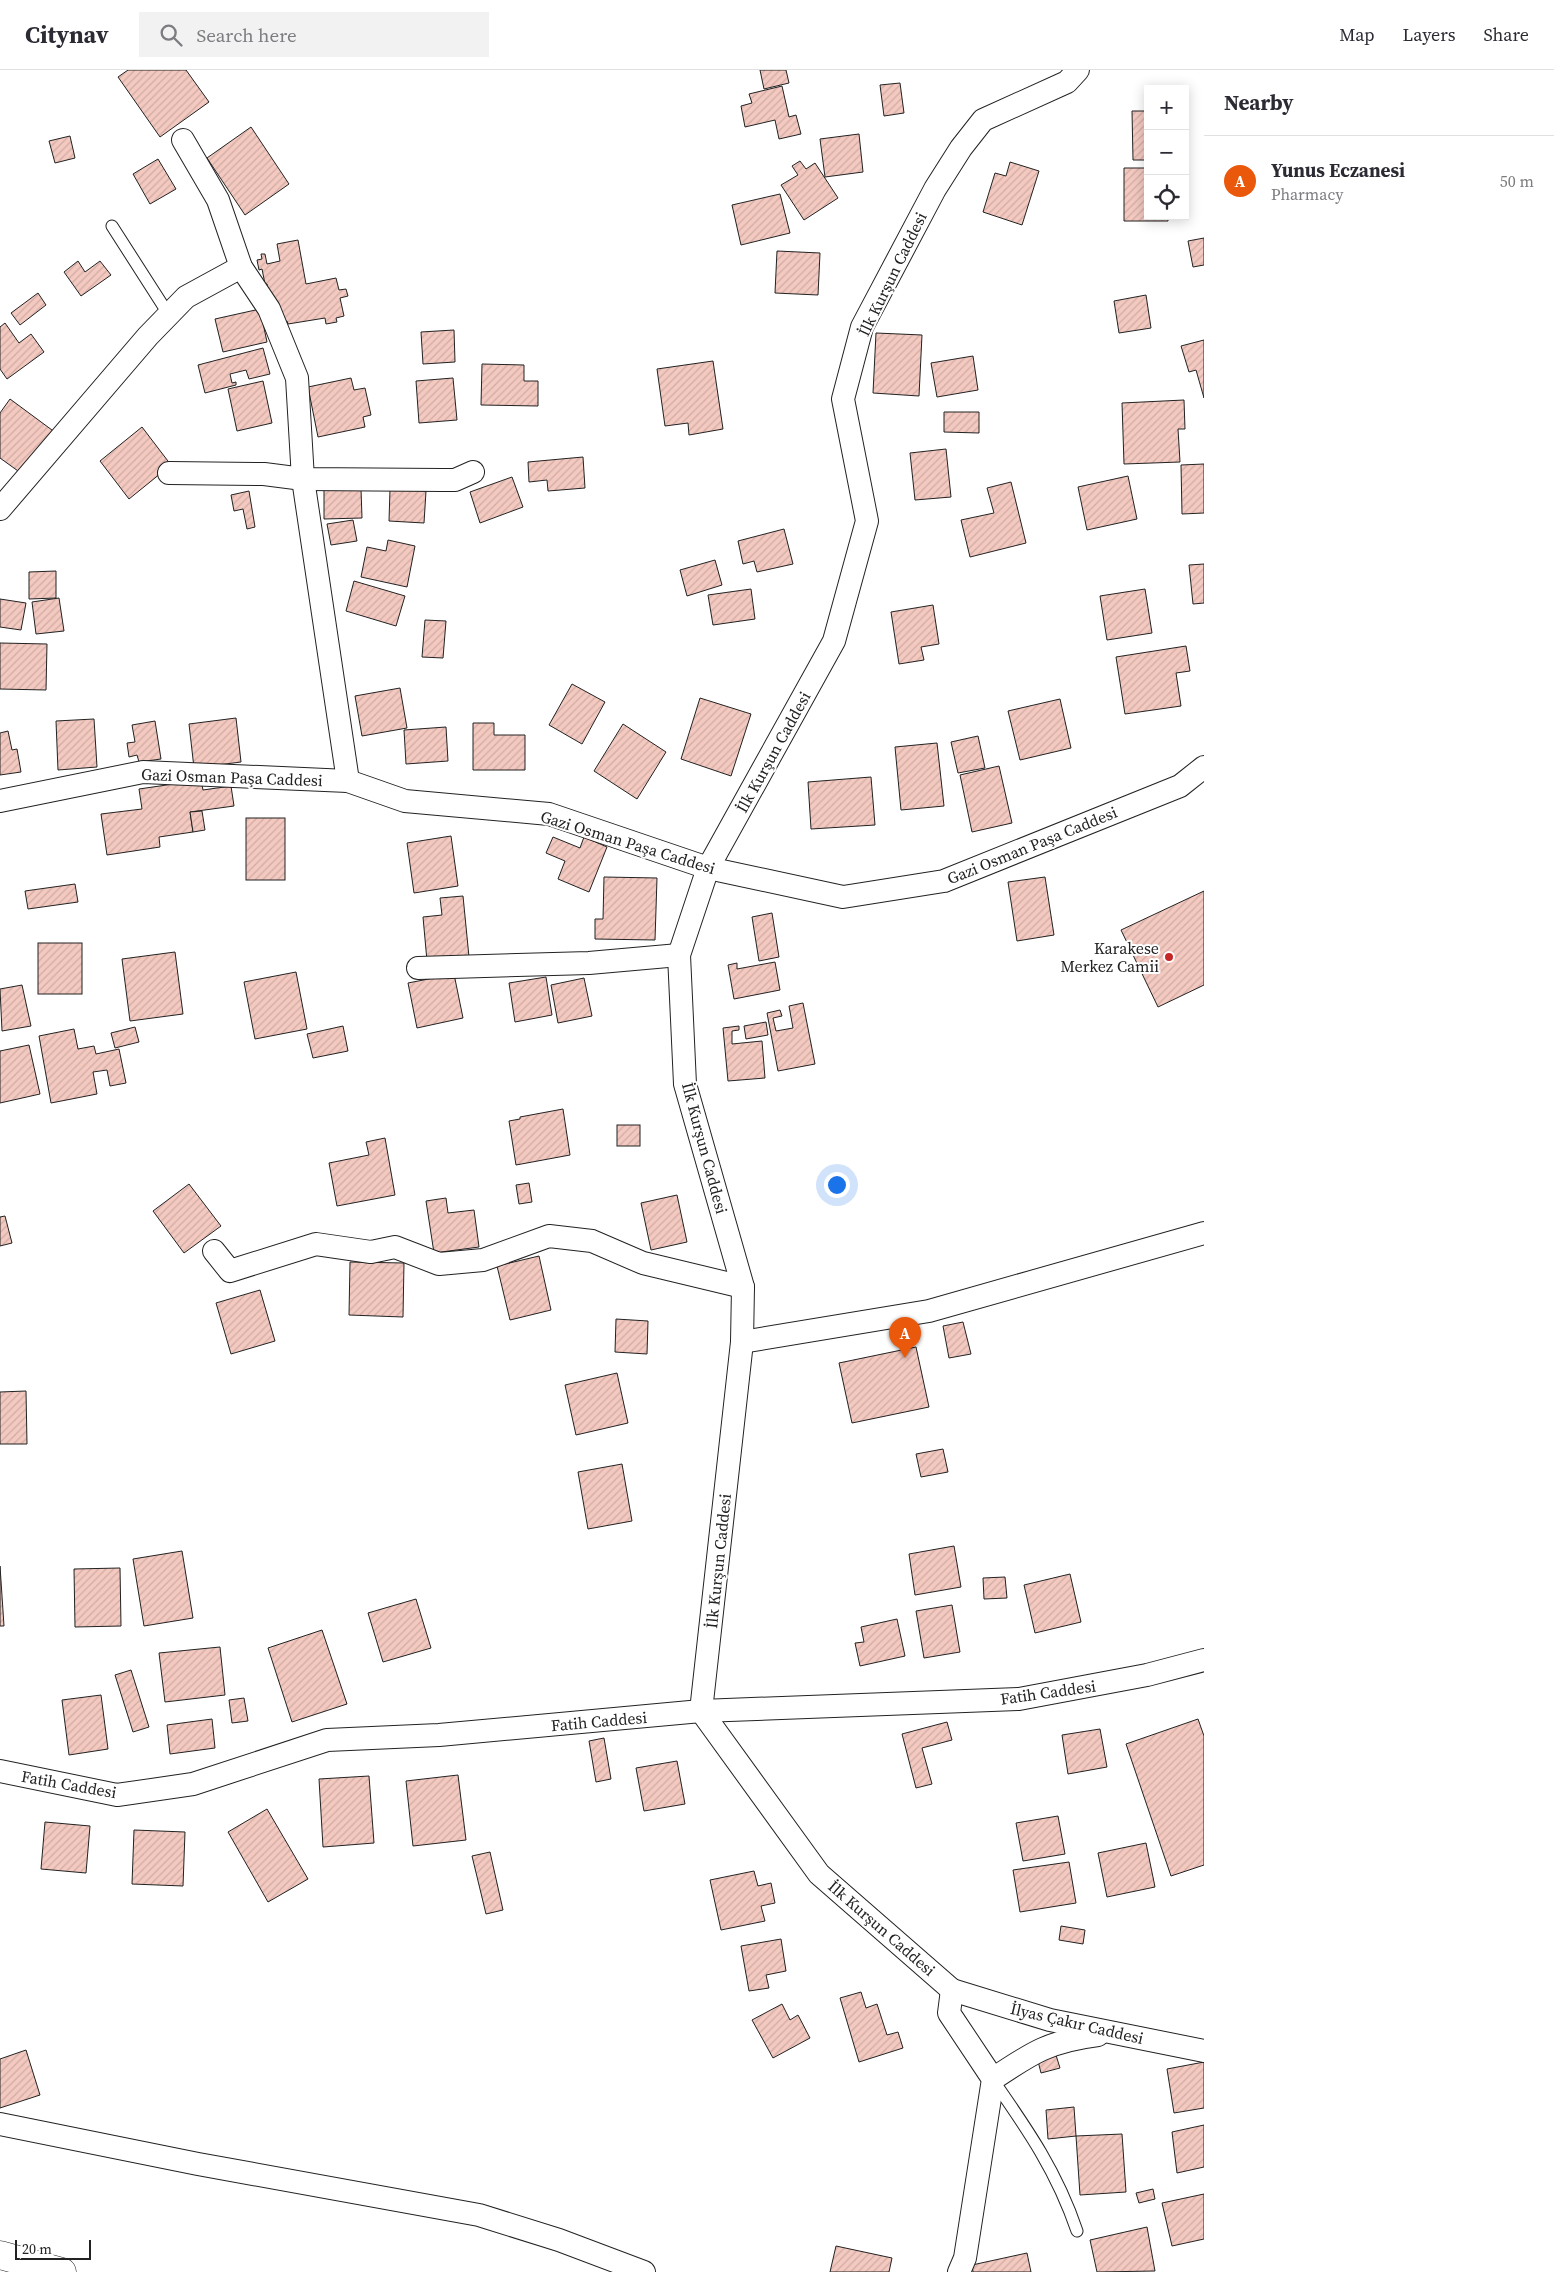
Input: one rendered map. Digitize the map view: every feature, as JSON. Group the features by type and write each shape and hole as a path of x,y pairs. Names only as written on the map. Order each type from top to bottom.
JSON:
{"highway":[{"path":"0,2255 62,2272"}],"street":[{"name":"İlk Kurşun Caddesi","path":"952,1990 819,1874 701,1712 742,1342 743,1287 685,1084 679,955 708,868 834,641 867,522 844,399 862,327 935,189 961,148 983,120 1066,82 1078,70"},
{"path":"183,140 218,200 241,267 269,309 297,378 303,479 348,781"},
{"path":"0,508 148,336 186,297 241,267"},
{"path":"169,473 264,474 303,479 454,480 474,472"},
{"name":"Gazi Osman Paşa Caddesi","path":"0,801 143,772 348,781 405,801 549,814 708,868 843,897 944,881 1180,786 1204,766"},
{"path":"418,968 589,963 679,955"},
{"path":"742,1342 929,1311 1204,1233"},
{"path":"214,1251 230,1271 316,1244 372,1252 395,1247 439,1264 483,1260 549,1236 592,1241 643,1263 743,1287"},
{"name":"Fatih Caddesi","path":"0,1772 117,1795 193,1784 327,1740 438,1735 701,1712 1019,1699 1147,1675 1204,1660"},
{"path":"952,1990 949,2013 992,2079 965,2258 959,2272"},
{"name":"İlyas Çakır Caddesi","path":"952,1990 1050,2020 1204,2051"},
{"path":"992,2079 1034,2052 1063,2040 1114,2033"},
{"path":"0,2124 198,2164 479,2214 559,2240 644,2272"}],"lane":[{"path":"112,226 168,315"},
{"path":"992,2079 1042,2152 1066,2198 1077,2231"}],"building":[{"path":"128,70 186,70 209,102 160,137 118,77"},
{"path":"760,70 786,70 789,83 764,89"},
{"path":"900,83 904,113 884,116 880,85"},
{"path":"782,86 789,117 796,115 801,134 779,139 775,120 745,127 741,106 752,103 749,94"},
{"path":"1132,111 1144,111 1144,160 1133,160"},
{"path":"251,127 289,184 245,215 207,158"},
{"path":"859,134 863,172 825,177 820,139"},
{"path":"70,136 75,158 55,163 49,141"},
{"path":"158,159 176,189 150,204 133,174"},
{"path":"800,161 806,169 815,163 838,198 804,220 781,185 798,175 792,166"},
{"path":"1010,162 1039,171 1022,225 983,212 995,173 1006,176"},
{"path":"1124,168 1144,168 1144,220 1168,221 1124,221"},
{"path":"780,194 790,233 741,245 732,205"},
{"path":"1204,238 1204,265 1193,267 1188,241"},
{"path":"298,240 306,284 336,278 339,290 346,289 348,296 340,298 344,316 336,318 337,322 326,324 325,318 288,324 287,321 282,322 270,300 267,284 265,284 262,269 259,270 257,260 262,259 261,254 265,254 267,264 280,261 277,244"},
{"path":"777,251 820,253 818,295 775,293"},
{"path":"78,261 85,272 100,261 111,275 81,296 64,272"},
{"path":"38,293 46,305 20,325 11,313"},
{"path":"1146,295 1151,328 1119,333 1114,301"},
{"path":"260,309 267,342 223,352 215,319"},
{"path":"5,323 19,343 31,334 44,352 7,379 0,369 0,327"},
{"path":"454,330 455,362 423,364 421,332"},
{"path":"876,333 922,335 919,396 873,393"},
{"path":"1204,340 1204,398 1196,370 1189,372 1181,346"},
{"path":"263,348 270,374 249,379 246,370 230,374 232,383 236,382 236,385 205,393 198,365"},
{"path":"973,356 978,390 937,397 931,363"},
{"path":"713,361 723,429 689,435 688,423 665,426 657,369"},
{"path":"482,364 524,365 524,381 538,381 538,406 481,405"},
{"path":"351,378 354,390 365,388 371,415 363,417 365,427 318,437 308,387"},
{"path":"453,378 457,420 419,423 416,381"},
{"path":"263,381 272,423 237,431 228,389"},
{"path":"10,399 56,433 25,476 0,458 0,413"},
{"path":"1184,400 1185,429 1178,429 1180,462 1124,464 1122,403"},
{"path":"944,412 979,412 979,433 944,432"},
{"path":"142,427 171,465 129,499 100,461"},
{"path":"946,449 951,497 915,500 910,453"},
{"path":"583,457 585,488 548,491 547,480 529,482 528,462"},
{"path":"1204,464 1204,513 1182,514 1181,465"},
{"path":"1128,476 1137,519 1087,530 1078,487"},
{"path":"512,477 523,507 480,523 470,492"},
{"path":"1011,482 1026,543 970,557 961,520 994,513 987,488"},
{"path":"361,489 362,518 324,519 324,490"},
{"path":"390,489 426,491 424,523 389,521"},
{"path":"249,491 255,527 247,529 243,509 234,511 231,495"},
{"path":"353,520 357,541 331,545 327,524"},
{"path":"784,529 793,564 757,572 754,561 743,564 738,541"},
{"path":"388,540 415,546 407,587 361,577 367,547 386,551"},
{"path":"715,560 722,585 687,596 680,570"},
{"path":"1204,564 1204,603 1193,604 1189,565"},
{"path":"56,571 56,598 29,599 29,572"},
{"path":"354,581 405,596 396,626 346,611"},
{"path":"751,589 755,619 713,625 708,595"},
{"path":"1145,589 1152,633 1107,640 1100,596"},
{"path":"59,598 64,631 36,634 32,602"},
{"path":"0,599 26,603 21,630 0,627"},
{"path":"933,605 939,644 921,647 924,660 899,664 891,612"},
{"path":"425,620 446,621 443,658 422,657"},
{"path":"0,643 47,644 46,690 0,689"},
{"path":"1186,646 1190,671 1176,673 1181,706 1125,714 1116,657"},
{"path":"572,684 605,702 582,744 549,725"},
{"path":"400,688 407,728 362,736 355,696"},
{"path":"700,698 751,714 731,776 681,759"},
{"path":"1060,699 1071,748 1020,760 1008,711"},
{"path":"236,718 241,762 194,768 189,724"},
{"path":"94,719 97,767 58,770 56,721"},
{"path":"155,721 161,759 139,762 137,755 129,757 127,743 135,742 132,725"},
{"path":"473,723 494,723 494,735 525,735 525,770 473,770"},
{"path":"623,724 666,752 637,799 594,771"},
{"path":"446,727 448,761 406,764 404,730"},
{"path":"8,731 12,750 17,749 21,772 0,775 0,733"},
{"path":"978,736 985,768 958,773 951,742"},
{"path":"937,743 944,806 901,810 895,747"},
{"path":"999,766 1012,823 972,832 960,775"},
{"path":"871,777 875,825 811,829 808,782"},
{"path":"201,780 203,790 231,786 234,806 190,812 193,832 159,837 160,847 107,855 101,814 142,809 139,789"},
{"path":"202,811 205,830 193,832 190,812"},
{"path":"246,818 285,818 285,880 246,880"},
{"path":"451,836 458,886 414,893 407,843"},
{"path":"553,837 580,848 584,837 607,847 589,892 558,879 565,861 546,853"},
{"path":"604,877 657,878 655,940 595,939 595,919 603,919"},
{"path":"1045,877 1054,935 1017,941 1008,882"},
{"path":"75,884 78,902 28,909 25,891"},
{"name":"Karakese Merkez Camii","path":"1204,891 1204,985 1158,1007 1121,930"},
{"path":"463,896 469,957 427,961 423,917 442,915 440,898"},
{"path":"772,913 779,957 759,961 752,917"},
{"path":"38,943 82,943 82,994 38,994"},
{"path":"175,952 183,1014 130,1021 122,959"},
{"path":"775,962 780,990 734,999 728,965 737,963 737,969"},
{"path":"296,972 307,1029 255,1039 244,982"},
{"path":"454,974 463,1018 417,1028 408,983"},
{"path":"546,977 552,1015 515,1022 509,983"},
{"path":"584,978 592,1016 558,1023 551,985"},
{"path":"22,985 31,1026 2,1031 0,989"},
{"path":"803,1003 815,1064 778,1071 767,1013 780,1010 782,1016 773,1018 776,1031 793,1028 789,1006"},
{"path":"766,1022 768,1035 746,1039 744,1026"},
{"path":"343,1026 348,1051 313,1058 307,1034"},
{"path":"739,1026 739,1030 732,1031 732,1044 762,1041 765,1078 728,1081 723,1028"},
{"path":"135,1027 139,1042 115,1048 111,1033"},
{"path":"74,1029 78,1049 94,1046 96,1054 119,1049 126,1083 110,1086 107,1070 93,1072 97,1094 51,1103 39,1036"},
{"path":"29,1045 40,1094 0,1103 0,1051"},
{"path":"563,1109 570,1155 516,1165 509,1121 520,1119 520,1117"},
{"path":"617,1125 640,1125 640,1146 617,1146"},
{"path":"385,1138 395,1195 337,1206 329,1163 369,1155 366,1142"},
{"path":"529,1183 532,1202 519,1204 516,1185"},
{"path":"189,1184 221,1226 184,1253 153,1211"},
{"path":"677,1195 687,1242 651,1250 641,1203"},
{"path":"446,1198 448,1213 474,1210 479,1247 434,1253 426,1201"},
{"path":"5,1216 12,1243 0,1246 0,1217"},
{"path":"539,1256 551,1310 510,1320 497,1266"},
{"path":"350,1262 404,1263 403,1317 349,1315"},
{"path":"260,1290 275,1341 231,1354 216,1303"},
{"path":"616,1319 648,1321 647,1354 615,1352"},
{"path":"963,1322 971,1354 949,1358 943,1326"},
{"path":"916,1347 929,1407 852,1423 839,1363"},
{"path":"617,1373 628,1423 576,1435 565,1385"},
{"path":"26,1391 27,1444 0,1444 0,1392"},
{"path":"943,1449 948,1472 921,1477 916,1454"},
{"path":"622,1464 632,1521 588,1529 578,1472"},
{"path":"954,1546 961,1587 915,1595 909,1554"},
{"path":"182,1551 193,1618 144,1626 133,1559"},
{"path":"0,1566 4,1626 0,1626"},
{"path":"120,1568 121,1626 75,1627 74,1569"},
{"path":"1070,1574 1081,1622 1035,1633 1024,1585"},
{"path":"1005,1577 1007,1598 984,1599 983,1578"},
{"path":"416,1599 431,1648 383,1662 368,1613"},
{"path":"952,1605 960,1652 924,1658 916,1611"},
{"path":"897,1619 905,1656 860,1666 855,1643 864,1642 861,1627"},
{"path":"322,1630 347,1704 292,1722 268,1648"},
{"path":"220,1647 225,1695 165,1702 159,1653"},
{"path":"131,1670 149,1727 133,1732 115,1675"},
{"path":"101,1695 108,1749 69,1755 62,1700"},
{"path":"244,1698 248,1721 232,1723 229,1700"},
{"path":"212,1719 215,1748 170,1754 167,1725"},
{"path":"1198,1719 1204,1736 1204,1865 1171,1876 1126,1744"},
{"path":"947,1722 952,1740 922,1748 932,1784 916,1788 902,1734"},
{"path":"1100,1729 1107,1767 1068,1774 1062,1735"},
{"path":"604,1738 611,1779 596,1782 589,1741"},
{"path":"677,1761 685,1804 644,1811 636,1768"},
{"path":"458,1775 466,1840 413,1846 406,1781"},
{"path":"369,1776 374,1843 323,1847 319,1779"},
{"path":"267,1809 308,1879 268,1902 228,1832"},
{"path":"1058,1816 1065,1854 1023,1861 1016,1823"},
{"path":"45,1822 90,1826 86,1873 41,1869"},
{"path":"134,1830 185,1832 183,1886 132,1884"},
{"path":"1146,1843 1155,1887 1107,1897 1098,1853"},
{"path":"490,1852 503,1910 486,1914 472,1856"},
{"path":"1069,1862 1076,1903 1020,1912 1013,1870"},
{"path":"754,1871 758,1886 771,1883 775,1903 761,1906 765,1921 721,1930 710,1880"},
{"path":"1061,1926 1085,1930 1083,1944 1059,1940"},
{"path":"781,1939 786,1971 766,1975 769,1988 749,1991 741,1946"},
{"path":"861,1992 866,2008 877,2004 887,2035 898,2032 903,2048 859,2062 840,1998"},
{"path":"782,2004 790,2020 798,2015 810,2038 773,2058 752,2020"},
{"path":"26,2050 40,2095 0,2108 0,2059"},
{"path":"1055,2052 1060,2068 1041,2073 1037,2057"},
{"path":"1204,2062 1204,2108 1174,2113 1167,2069"},
{"path":"1074,2107 1076,2136 1048,2139 1046,2110"},
{"path":"1204,2125 1204,2167 1177,2173 1172,2132"},
{"path":"1122,2134 1126,2192 1080,2195 1076,2136"},
{"path":"1153,2189 1155,2199 1139,2203 1136,2193"},
{"path":"1204,2194 1204,2239 1172,2246 1162,2203"},
{"path":"1147,2227 1155,2271 1097,2272 1090,2240"},
{"path":"836,2246 892,2258 889,2272 830,2272"},
{"path":"1027,2253 1031,2272 973,2272 972,2265"}],"place":[{"name":"Karakese Merkez Camii","path":"1169,957"},
{"name":"Yunus Eczanesi","path":"905,1358"}]}
